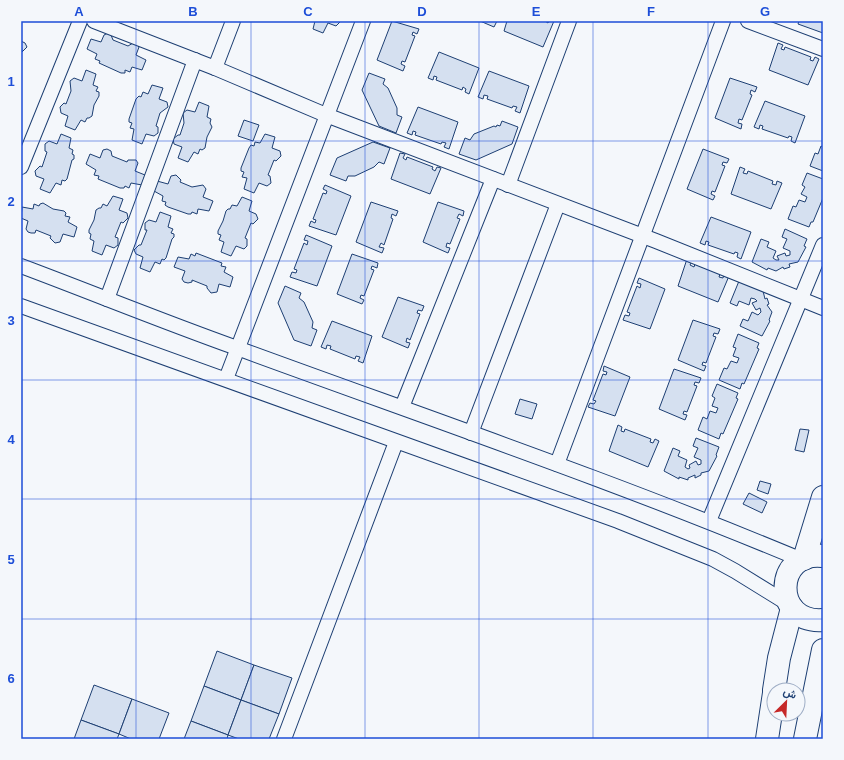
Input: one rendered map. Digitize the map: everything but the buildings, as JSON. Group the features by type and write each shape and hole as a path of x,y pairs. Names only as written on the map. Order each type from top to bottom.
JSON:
{"highway":[{"path":"775,682 779,658 791,607 785,588 786,580 795,565 810,558 823,497"},
{"path":"791,607 806,618 823,620"},
{"path":"805,739 819,685 823,650"},
{"path":"767,739 770,722"}],"street":[{"path":"21,167 80,21"},
{"path":"94,21 215,68 326,115 642,235 823,308"},
{"path":"215,68 233,21"},
{"path":"226,379 236,348 363,21"},
{"path":"508,185 569,21"},
{"path":"557,464 723,21"},
{"path":"748,21 823,49"},
{"path":"107,299 195,60"},
{"path":"402,407 493,179"},
{"path":"471,432 558,204"},
{"path":"709,521 823,245"},
{"path":"21,266 236,348 471,432 810,558"},
{"path":"21,306 226,379 396,442 555,497 684,546 735,571 791,607"},
{"path":"284,739 396,442"}]}
